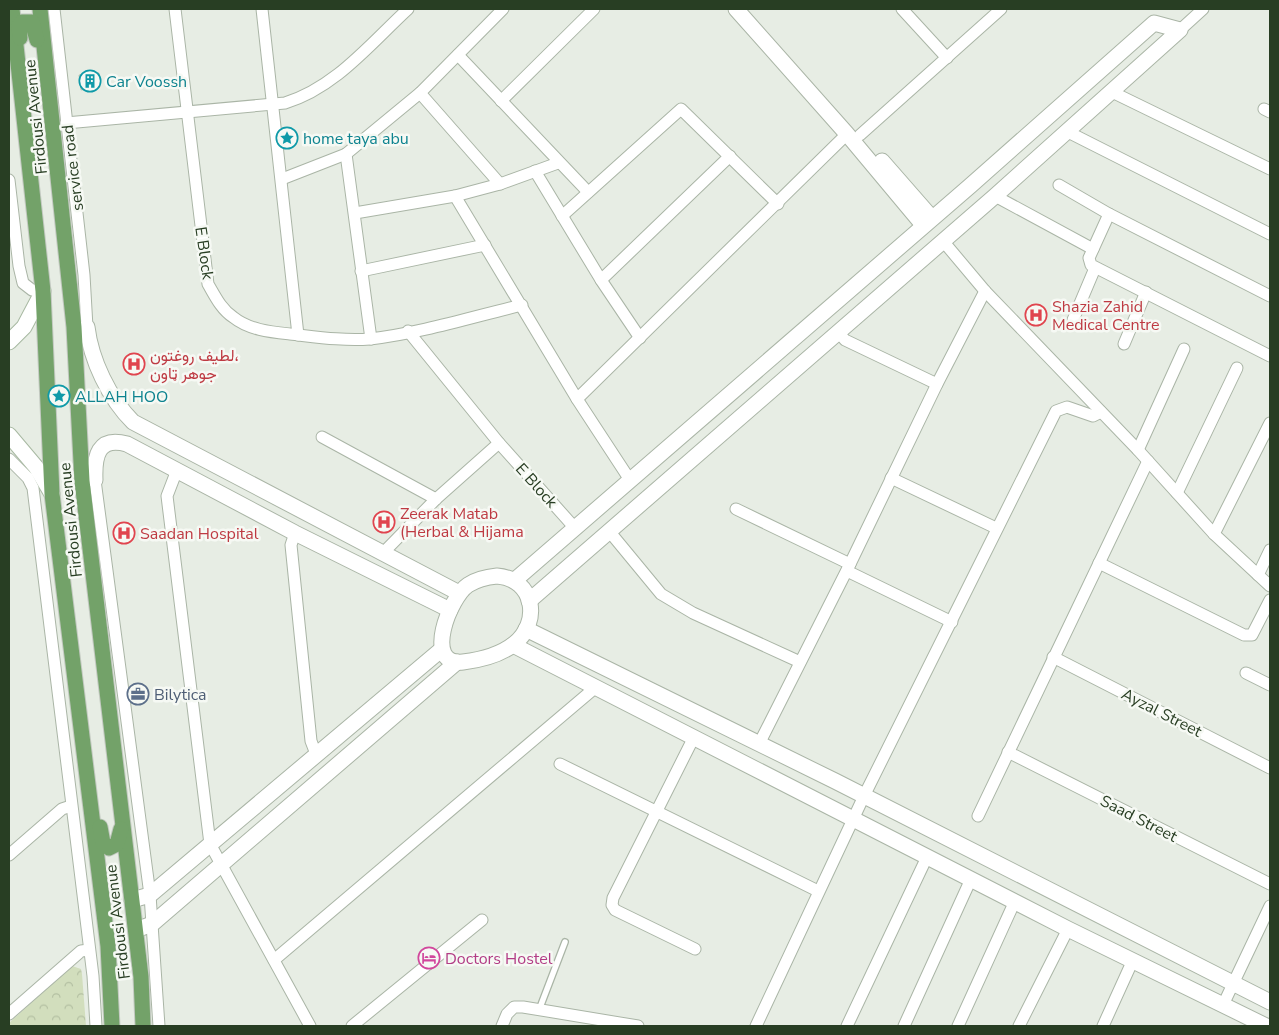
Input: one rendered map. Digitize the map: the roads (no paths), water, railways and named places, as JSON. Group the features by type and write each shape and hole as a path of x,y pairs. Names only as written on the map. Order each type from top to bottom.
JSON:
{"main road":[{"name":"Firdousi Avenue","path":"12,9 43,291 52,494 108,946 112,1026"},
{"name":"Firdousi Avenue","path":"40,9 80,327 88,480 122,826 136,930 143,1026"},
{"path":"20,72 19,26 22,22 27,21 32,22 34,26 48,72"},
{"path":"89,801 96,809 106,847 115,847 122,826"}],"street":[{"name":"service road","path":"54,9 84,275 80,327"},
{"name":"E Block","path":"175,9 208,284 224,310 243,324 261,330 326,338 371,338 522,305"},
{"path":"262,9 298,335"},
{"path":"66,123 273,104 295,100 327,84 408,9"},
{"path":"282,179 346,154 420,93 503,9"},
{"path":"501,101 591,13 578,9"},
{"path":"736,9 854,134"},
{"path":"750,9 927,221"},
{"path":"902,9 947,58"},
{"path":"577,399 778,204 854,134 947,58 1001,9"},
{"path":"529,601 1068,132 1203,9"},
{"path":"515,580 1154,24 1180,30"},
{"path":"458,55 558,163 588,192"},
{"path":"1112,92 1270,169"},
{"path":"420,93 500,184"},
{"path":"562,216 681,109 778,204"},
{"path":"1068,132 1270,234"},
{"path":"346,154 355,213 360,271 371,338"},
{"path":"601,280 730,156"},
{"path":"355,213 455,196 500,184 558,163"},
{"path":"535,171 601,280 640,338"},
{"path":"9,180 19,266 23,283 32,290 43,291 24,327 9,342"},
{"path":"1059,185 1109,214 1270,296"},
{"path":"970,186 990,200 1093,248"},
{"path":"455,196 577,399 630,480"},
{"path":"1109,214 1088,261 1095,268 1270,356"},
{"path":"943,241 985,291 1138,450 1214,534 1270,586"},
{"path":"360,271 485,245"},
{"path":"887,256 904,276"},
{"path":"1073,320 1095,268"},
{"path":"857,283 871,304"},
{"path":"759,744 849,567 937,384 985,291"},
{"path":"1124,344 1146,292"},
{"path":"80,327 120,407 133,422 460,593"},
{"name":"E Block","path":"408,331 499,443 574,527"},
{"path":"838,332 845,340 937,384"},
{"path":"1138,450 1184,349"},
{"path":"1177,493 1237,368"},
{"path":"756,1026 864,796 1056,411 1067,407 1093,416 1102,412"},
{"path":"1214,534 1270,423"},
{"path":"322,437 436,499"},
{"path":"11,439 36,467 52,494"},
{"path":"159,1026 150,896 88,480 98,452 112,442 127,444 295,533 450,610"},
{"path":"383,553 436,499 499,443"},
{"path":"9,459 28,478 34,488 71,806 94,976 96,1026"},
{"path":"978,816 1148,461"},
{"path":"177,470 167,496 210,844 310,1026"},
{"path":"891,478 996,528"},
{"path":"736,509 952,622"},
{"path":"609,531 661,594 693,613 800,662"},
{"path":"295,533 291,545 311,741 316,754"},
{"path":"1258,575 1270,550"},
{"path":"1099,563 1244,635 1252,635 1270,600"},
{"path":"488,577 503,577 515,580 523,588 529,601 531,614 526,629 513,645 487,657 457,662 446,659 442,649 444,627 450,610 460,593 468,585 488,577"},
{"path":"526,629 864,796 1270,1002"},
{"path":"513,645 1068,929 1266,1026"},
{"path":"132,900 150,896 442,649"},
{"name":"Ayzal Street","path":"1053,657 1270,768"},
{"path":"136,930 152,924 457,662"},
{"path":"1246,673 1270,685"},
{"path":"274,960 596,687"},
{"path":"694,737 612,905 615,910 695,949"},
{"name":"Saad Street","path":"1008,752 1270,884"},
{"path":"560,764 818,891"},
{"path":"9,855 62,809 71,806"},
{"path":"847,1026 927,857"},
{"path":"904,1026 971,879"},
{"path":"958,1026 1015,901"},
{"path":"1224,1004 1270,906"},
{"path":"352,1026 482,920"},
{"path":"1019,1026 1068,929"},
{"path":"9,1014 81,951 89,950"},
{"path":"1102,1026 1133,960"},
{"path":"502,1026 507,1014 514,1007 638,1026"}],"lane":[{"path":"539,1010 565,942"}],"place":[{"name":"Car Voossh","path":"90,81"},
{"name":"home taya abu","path":"287,138"},
{"name":"Shazia Zahid Medical Centre","path":"1036,315"},
{"name":"لطیف روغتون، جوهر ټاون","path":"134,364"},
{"name":"ALLAH HOO","path":"59,396"},
{"name":"Zeerak Matab (Herbal & Hijama","path":"384,522"},
{"name":"Saadan Hospital","path":"124,533"},
{"name":"Bilytica","path":"138,694"},
{"name":"Doctors Hostel","path":"429,958"}]}
